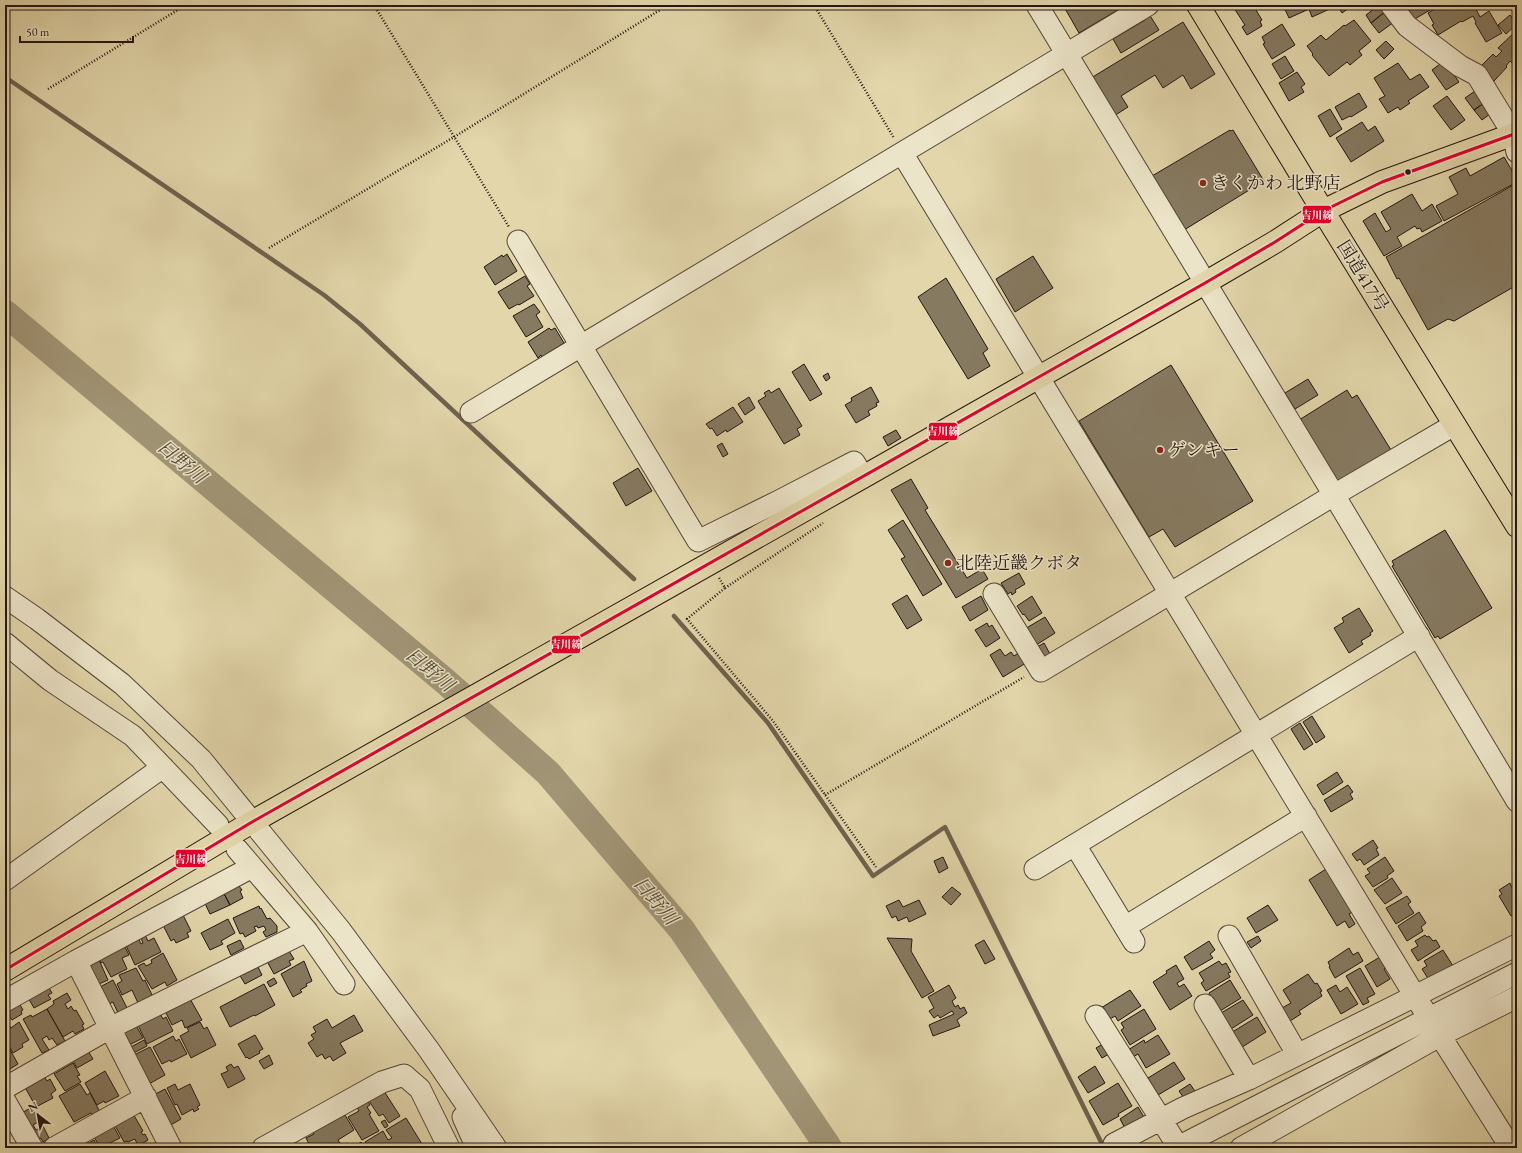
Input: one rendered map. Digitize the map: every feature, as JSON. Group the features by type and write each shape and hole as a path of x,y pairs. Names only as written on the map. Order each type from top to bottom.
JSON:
{"main road":[{"name":"国道417号","path":"1204,7 1323,211 1517,526"},
{"path":"5,970 257,819 1205,283 1275,242 1323,211 1382,182 1516,140"}],"street":[{"path":"1037,5 1334,495 1517,801"},
{"path":"471,412 1148,5"},
{"path":"1391,5 1407,26 1460,66 1477,75 1516,140"},
{"path":"902,153 1257,734 1415,996 1511,1148"},
{"path":"518,242 698,541 854,462 863,477"},
{"path":"994,594 1041,671 1334,495 1454,425"},
{"path":"5,597 37,619 122,684 201,759 257,819 429,1050 496,1148"},
{"path":"1035,869 1419,636"},
{"path":"5,644 50,680 133,736 218,825"},
{"path":"5,880 163,767"},
{"path":"1075,845 1130,934 1306,816"},
{"path":"237,849 307,931 344,984"},
{"path":"5,1001 76,961 252,867"},
{"path":"5,1088 110,1028 307,931"},
{"path":"1229,936 1297,1054"},
{"path":"1114,1144 1183,1108 1249,1079 1517,945"},
{"path":"76,961 146,1097 168,1147"},
{"path":"1241,1148 1517,974"},
{"path":"1096,1016 1178,1148 1435,1027 1517,997"},
{"path":"1205,1005 1249,1079"},
{"path":"263,1148 382,1082 404,1075 420,1089 449,1148"},
{"path":"459,1093 464,1121 477,1148"},
{"path":"54,1148 146,1097"},
{"path":"5,1101 32,1148"}],"path":[{"path":"48,89 186,5"},
{"path":"374,5 518,242"},
{"path":"269,248 454,137 668,5"},
{"path":"814,5 902,153"},
{"path":"829,519 725,588 687,619 773,721 876,867"},
{"path":"718,575 725,588"},
{"path":"825,795 1020,678 1041,671"}],"building":[{"path":"1063,5 1126,5 1079,33"},
{"path":"1232,5 1253,5 1262,20 1260,21 1262,26 1247,35 1242,27 1245,25"},
{"path":"1283,5 1333,5 1334,7 1312,17 1309,9 1289,18"},
{"path":"1337,5 1353,5 1342,13"},
{"path":"1381,5 1386,11 1371,23 1366,15"},
{"path":"1414,5 1427,5 1430,10 1413,20 1407,9"},
{"path":"1441,5 1474,5 1480,17 1489,11 1502,33 1486,42 1475,23 1476,22 1473,16 1462,22 1461,21 1438,35 1432,25 1434,24 1428,13"},
{"path":"1511,5 1517,5 1517,16 1509,7"},
{"path":"1386,11 1394,22 1379,33 1371,23"},
{"path":"1149,14 1159,30 1121,53 1113,39 1145,20 1144,17"},
{"path":"1510,15 1517,24 1506,34 1498,25"},
{"path":"1354,20 1371,41 1359,51 1362,55 1350,65 1347,62 1329,76 1312,55 1313,54 1307,46 1321,35 1326,40 1344,25 1345,26"},
{"path":"1183,22 1215,74 1191,89 1183,75 1163,88 1155,75 1121,96 1128,107 1114,116 1091,78"},
{"path":"1282,24 1295,45 1272,59 1263,44 1265,43 1262,37"},
{"path":"1517,30 1517,68 1510,61 1506,66 1507,67 1494,81 1480,67 1493,54 1496,57 1502,51 1498,48"},
{"path":"1386,41 1394,49 1384,59 1376,50"},
{"path":"1285,56 1294,71 1281,79 1272,64"},
{"path":"1444,61 1459,82 1446,90 1432,70"},
{"path":"1398,63 1410,80 1420,74 1429,87 1408,101 1410,103 1400,110 1398,107 1388,113 1379,99 1385,96 1374,78"},
{"path":"1297,72 1305,84 1301,87 1304,92 1289,101 1279,83"},
{"path":"1478,89 1487,101 1474,110 1465,98"},
{"path":"1359,93 1367,107 1351,117 1350,116 1342,120 1335,107"},
{"path":"1447,96 1465,120 1451,130 1433,106"},
{"path":"1487,101 1494,111 1482,120 1474,110"},
{"path":"1330,109 1342,129 1330,137 1318,116"},
{"path":"1362,122 1368,131 1375,126 1384,141 1351,162 1336,138"},
{"path":"1230,130 1233,130 1264,181 1184,230 1152,176"},
{"path":"1504,157 1517,179 1517,182 1444,221 1436,206 1458,194 1449,177 1466,168 1470,176"},
{"path":"1517,183 1517,285 1454,321 1448,319 1428,330 1399,278 1397,279 1386,257"},
{"path":"1412,194 1422,211 1432,204 1442,221 1422,232 1420,228 1417,229 1415,226 1397,237 1402,246 1384,256 1363,221 1375,213 1386,232 1391,229 1381,212"},
{"path":"507,254 517,271 495,285 484,267 502,255 503,257"},
{"path":"1033,256 1053,288 1015,312 996,279"},
{"path":"525,276 530,284 527,286 534,296 509,309 498,292"},
{"path":"946,278 988,349 983,353 990,366 968,379 918,297"},
{"path":"534,304 540,312 536,315 543,327 526,337 513,316"},
{"path":"549,328 551,330 555,328 564,343 538,358 528,342"},
{"path":"804,364 822,394 810,401 792,372"},
{"path":"1171,365 1253,501 1175,547 1163,529 1149,537 1079,421"},
{"path":"828,373 830,378 826,381 823,376"},
{"path":"1308,379 1318,395 1295,409 1285,393"},
{"path":"871,387 879,402 876,403 877,406 868,411 870,415 856,423 845,405 852,401 851,398"},
{"path":"779,388 802,426 797,429 800,435 784,444 758,401 766,396 764,393 769,390 771,393"},
{"path":"1347,390 1352,398 1357,395 1391,450 1337,483 1299,420"},
{"path":"749,397 755,408 745,415 738,404"},
{"path":"733,407 743,422 727,432 726,430 717,436 712,428 710,429 706,424"},
{"path":"896,430 901,438 888,446 883,437"},
{"path":"722,443 728,454 723,457 717,446"},
{"path":"638,468 652,491 626,506 613,483"},
{"path":"911,479 928,508 925,510 967,578 982,569 988,579 956,598 891,490"},
{"path":"903,520 942,584 923,596 901,559 905,557 888,530"},
{"path":"1445,530 1492,608 1440,639 1438,636 1435,638 1392,566 1394,565 1392,561"},
{"path":"1019,573 1025,584 1015,590 1016,592 1012,595 1011,592 1008,594 1001,583"},
{"path":"907,595 922,620 907,629 892,604"},
{"path":"981,596 988,610 970,621 962,607"},
{"path":"1032,596 1042,613 1029,621 1017,606"},
{"path":"1359,608 1373,631 1370,633 1371,635 1361,641 1363,644 1349,653 1334,628 1344,622 1342,618"},
{"path":"1045,617 1055,633 1033,647 1023,630"},
{"path":"987,623 989,627 992,625 1000,638 986,647 975,630"},
{"path":"1044,643 1050,654 1045,657 1038,655 1034,649"},
{"path":"1000,649 1005,656 1011,652 1014,656 1020,652 1026,663 1003,677 990,655"},
{"path":"1312,716 1325,737 1316,743 1303,722"},
{"path":"1300,723 1313,744 1304,750 1291,729"},
{"path":"1337,772 1343,782 1323,795 1317,785"},
{"path":"1348,785 1353,792 1350,794 1353,799 1331,812 1324,800"},
{"path":"1373,840 1378,848 1376,849 1379,855 1364,865 1360,859 1357,861 1352,854"},
{"path":"943,857 948,868 939,873 934,861"},
{"path":"1385,857 1394,871 1387,876 1388,878 1373,887 1365,876 1370,873 1367,869"},
{"path":"1329,867 1356,910 1349,914 1355,924 1349,928 1345,921 1337,926 1309,880"},
{"path":"1392,878 1402,893 1385,904 1374,890"},
{"path":"236,883 242,890 240,891 243,898 230,905 221,888"},
{"path":"1510,883 1512,888 1517,885 1517,912 1511,916 1499,896 1502,894 1499,890"},
{"path":"952,887 961,894 951,905 942,897"},
{"path":"221,888 230,905 210,914 202,897"},
{"path":"1407,896 1411,902 1408,904 1414,913 1396,924 1386,908"},
{"path":"899,900 903,907 919,900 926,914 909,922 907,917 898,921 896,916 892,918 886,906"},
{"path":"1268,905 1278,920 1256,933 1247,918"},
{"path":"259,906 267,919 270,918 277,926 277,932 266,937 263,932 266,930 264,926 258,928 257,926 254,927 256,931 245,937 243,933 240,934 233,918"},
{"path":"180,909 191,931 187,933 189,937 176,943 174,939 171,941 160,919"},
{"path":"1419,912 1426,923 1421,927 1423,931 1407,941 1398,926"},
{"path":"228,919 235,933 221,941 223,944 210,950 201,933"},
{"path":"135,931 141,944 143,943 141,938 145,935 148,941 154,938 161,952 135,965 122,937"},
{"path":"1425,935 1427,937 1429,936 1433,941 1436,940 1440,947 1418,961 1411,950 1418,946 1415,941"},
{"path":"1258,936 1261,941 1251,948 1247,942"},
{"path":"120,937 129,955 122,958 127,969 111,977 103,962 101,963 95,950"},
{"path":"887,938 912,939 911,951 934,991 922,998"},
{"path":"240,940 244,948 231,955 227,946"},
{"path":"984,940 995,959 985,964 975,945"},
{"path":"1209,941 1215,950 1210,954 1213,958 1192,970 1184,957"},
{"path":"1349,948 1353,955 1358,952 1363,961 1335,978 1328,962"},
{"path":"1443,950 1453,966 1429,980 1422,969 1427,966 1424,961"},
{"path":"95,951 108,980 90,988 74,961"},
{"path":"289,951 294,959 289,961 291,965 274,974 263,954"},
{"path":"163,953 177,980 167,986 165,982 152,989 138,966 144,963 146,966 152,963 151,960"},
{"path":"1380,957 1387,967 1384,969 1390,979 1377,987 1365,966"},
{"path":"304,961 312,981 300,990 302,992 293,997 281,974"},
{"path":"1219,961 1222,965 1226,963 1231,972 1228,973 1230,977 1206,991 1201,983 1204,981 1199,973"},
{"path":"261,965 258,967 262,975 245,984 236,969"},
{"path":"1176,965 1184,979 1177,983 1179,987 1184,984 1192,996 1170,1010 1153,982"},
{"path":"136,968 143,981 145,980 152,995 138,1003 132,990 122,995 117,984 122,981 119,975"},
{"path":"1360,968 1375,994 1367,998 1369,1002 1363,1005 1346,976"},
{"path":"1308,974 1315,984 1317,983 1322,991 1320,992 1322,996 1299,1011 1301,1014 1290,1021 1282,1008 1291,1003 1283,990"},
{"path":"274,978 277,983 270,987 267,982"},
{"path":"113,980 127,1008 118,1013 113,1002 109,1004 87,994"},
{"path":"1230,980 1241,998 1220,1011 1209,993"},
{"path":"264,984 275,1005 230,1027 220,1007"},
{"path":"949,985 956,998 952,1001 955,1007 958,1005 960,1009 964,1007 967,1013 957,1020 960,1026 933,1036 929,1025 954,1014 952,1011 940,1018 938,1015 934,1018 929,1011 934,1008 928,997"},
{"path":"1336,985 1340,992 1347,987 1358,1004 1341,1014 1327,990"},
{"path":"48,986 52,993 48,995 51,999 34,1008 23,989"},
{"path":"1130,990 1141,1006 1118,1021 1115,1016 1108,1020 1101,1008"},
{"path":"67,993 71,1000 65,1004 68,1009 71,1006 74,1011 76,1010 84,1024 82,1025 84,1029 75,1034 73,1031 63,1037 47,1009 54,1004 53,1001"},
{"path":"189,997 202,1020 185,1028 182,1020 172,1025 162,1005"},
{"path":"16,998 23,1010 21,1011 22,1014 12,1020 10,1017 5,1019 5,999"},
{"path":"1243,1000 1253,1015 1231,1029 1221,1013"},
{"path":"157,1008 163,1019 166,1017 173,1031 147,1044 137,1023"},
{"path":"47,1009 65,1041 57,1045 52,1038 49,1040 47,1036 42,1039 49,1050 42,1053 23,1019 31,1015 32,1017"},
{"path":"1144,1009 1156,1029 1130,1045 1121,1030 1124,1028 1121,1023"},
{"path":"354,1015 363,1031 340,1043 346,1053 333,1061 330,1056 325,1059 322,1054 317,1057 308,1043 314,1039 311,1035 316,1032 313,1027 327,1019 332,1028"},
{"path":"1257,1017 1266,1032 1239,1049 1229,1034"},
{"path":"133,1020 143,1038 121,1049 112,1031"},
{"path":"19,1022 29,1040 22,1044 23,1047 13,1053 5,1039 5,1027 9,1025 11,1028"},
{"path":"200,1022 204,1029 207,1027 216,1045 191,1058 180,1036 189,1031 187,1028"},
{"path":"255,1035 263,1049 259,1051 260,1053 249,1059 247,1057 246,1058 238,1044"},
{"path":"1158,1035 1170,1054 1146,1068 1138,1054 1133,1057 1128,1050 1144,1040 1145,1043"},
{"path":"173,1036 176,1041 179,1039 187,1054 171,1062 170,1060 162,1064 153,1047"},
{"path":"144,1040 147,1046 122,1059 131,1047"},
{"path":"1103,1044 1109,1054 1102,1058 1096,1048"},
{"path":"150,1047 165,1075 147,1085 134,1055"},
{"path":"9,1048 18,1064 5,1072 5,1050"},
{"path":"88,1051 93,1059 77,1068 69,1054"},
{"path":"269,1055 273,1064 264,1069 259,1061"},
{"path":"1174,1062 1185,1079 1158,1095 1148,1078"},
{"path":"73,1063 80,1075 77,1076 81,1082 65,1091 54,1074"},
{"path":"231,1064 234,1068 238,1066 245,1079 228,1088 221,1074 228,1071 226,1067"},
{"path":"1095,1066 1105,1083 1088,1093 1078,1077"},
{"path":"40,1070 47,1081 50,1079 56,1090 51,1094 53,1098 36,1107 21,1080"},
{"path":"105,1071 119,1096 97,1105 85,1083"},
{"path":"1118,1083 1132,1106 1118,1114 1119,1116 1103,1125 1089,1101"},
{"path":"80,1084 87,1095 90,1093 100,1112 93,1116 91,1113 74,1122 59,1096"},
{"path":"175,1084 178,1090 190,1084 200,1105 197,1107 199,1109 194,1112 193,1109 182,1115 177,1104 175,1105 167,1088"},
{"path":"1190,1084 1197,1094 1186,1101 1179,1091"},
{"path":"382,1088 400,1116 389,1123 383,1114 379,1116 367,1098"},
{"path":"165,1089 181,1119 169,1126 148,1098"},
{"path":"365,1097 370,1105 367,1107 371,1113 369,1114 379,1131 362,1140 348,1117 359,1111 355,1103"},
{"path":"32,1107 40,1121 33,1125 36,1130 43,1126 49,1138 43,1142 41,1138 26,1146 10,1120"},
{"path":"1138,1107 1145,1119 1126,1130 1120,1119"},
{"path":"132,1112 143,1131 141,1132 143,1135 145,1134 148,1140 138,1146 135,1139 124,1142 112,1120"},
{"path":"345,1115 354,1130 338,1140 343,1148 311,1148 306,1138 314,1134 311,1128 326,1121 328,1124"},
{"path":"406,1118 422,1144 415,1148 369,1148 365,1142 383,1131 388,1140 392,1138 386,1130"},
{"path":"110,1120 120,1138 110,1143 112,1146 117,1143 120,1148 100,1148 92,1133"},
{"path":"385,1120 388,1126 385,1128 381,1122"},
{"path":"94,1140 98,1148 75,1147 85,1141 87,1144"},
{"path":"361,1142 365,1148 352,1148"}],"waterway":[{"path":"5,77 324,295 360,324 634,579"},
{"name":"日野川","path":"5,313 446,682 548,773 682,930 829,1148"},
{"path":"674,616 768,723 873,876 945,827 1104,1148"}],"transit line":[{"name":"吉川線","path":"5,970 252,822 1205,283 1275,242 1323,211 1382,182 1517,133"}],"place":[{"name":"きくかわ 北野店","path":"1203,183"},
{"name":"ゲンキー","path":"1160,450"},
{"name":"北陸近畿クボタ","path":"948,563"}]}
